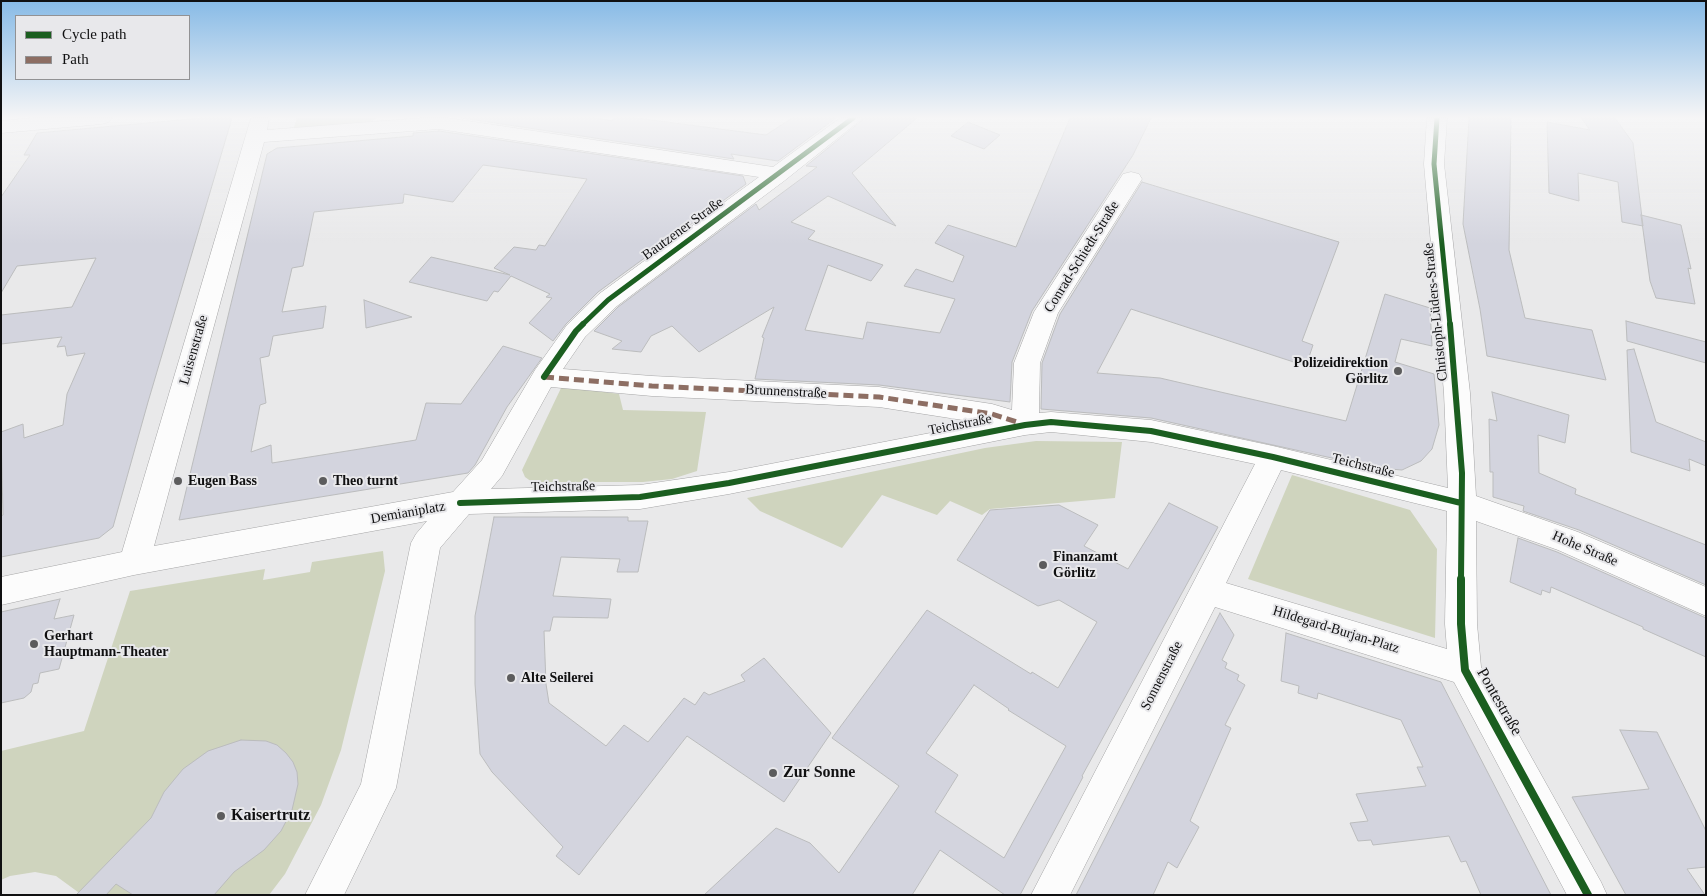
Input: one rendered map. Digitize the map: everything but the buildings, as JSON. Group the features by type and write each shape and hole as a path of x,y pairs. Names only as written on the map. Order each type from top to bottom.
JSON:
{"street":[{"name":"Luisenstraße","path":"134,562 248,160"},
{"path":"686,160 766,172 776,176"},
{"name":"Bautzener Straße","path":"460,504 492,468 544,377 576,331 608,300 798,160"},
{"name":"Christoph-Lüders-Straße","path":"1434,160 1457,393 1462,473 1461,503"},
{"name":"Conrad-Schiedt-Straße","path":"1025,425 1027,363 1046,312 1131,179"},
{"name":"Brunnenstraße","path":"544,377 652,386 879,397 992,414 1025,425"},
{"name":"Teichstraße","path":"460,504 489,501 640,498 729,483 1025,425 1051,422 1151,431 1273,457 1461,503"},
{"name":"Sonnenstraße","path":"1050,895 1207,591 1273,457"},
{"name":"Hohe Straße","path":"1461,503 1568,541 1706,602"},
{"name":"Pontestraße","path":"1461,503 1461,624 1464,670 1588,895"},
{"name":"Demianiplatz","path":"1,591 134,562 460,504"},
{"name":"Demianiplatz","path":"324,895 378,788 426,544 460,504"},
{"name":"Hildegard-Burjan-Platz","path":"1207,591 1464,670"}],"green space":[{"path":"562,386 619,394 623,410 706,412 697,471 672,479 643,482 532,482 525,477 522,470"},
{"path":"1036,441 1122,442 1115,498 990,509 982,515 950,501 937,515 882,495 842,548 760,511 747,498 985,448"},
{"path":"1292,475 1410,510 1437,549 1435,638 1248,579"},
{"path":"383,551 385,571 341,750 321,805 285,874 269,895 82,895 56,876 35,872 10,876 1,880 1,751 84,731 130,591 265,569 263,580 310,572 312,562"}],"marked path":[{"path":"544,377 652,386 879,397 992,414 1020,423"}],"cycle path":[{"path":"544,377 576,331 608,300 797,160"},
{"path":"1434,160 1457,393 1462,473 1461,624 1465,670 1588,895"},
{"path":"460,503 640,497 729,483 1025,425 1051,422 1151,431 1273,457 1461,503"}],"place":[{"name":"Polizeidirektion Görlitz","path":"1398,371"},
{"name":"Eugen Bass","path":"178,481"},
{"name":"Theo turnt","path":"323,481"},
{"name":"Finanzamt Görlitz","path":"1043,565"},
{"name":"Gerhart Hauptmann-Theater","path":"34,644"},
{"name":"Alte Seilerei","path":"511,678"},
{"name":"Zur Sonne","path":"773,773"},
{"name":"Kaisertrutz","path":"221,816"}]}
